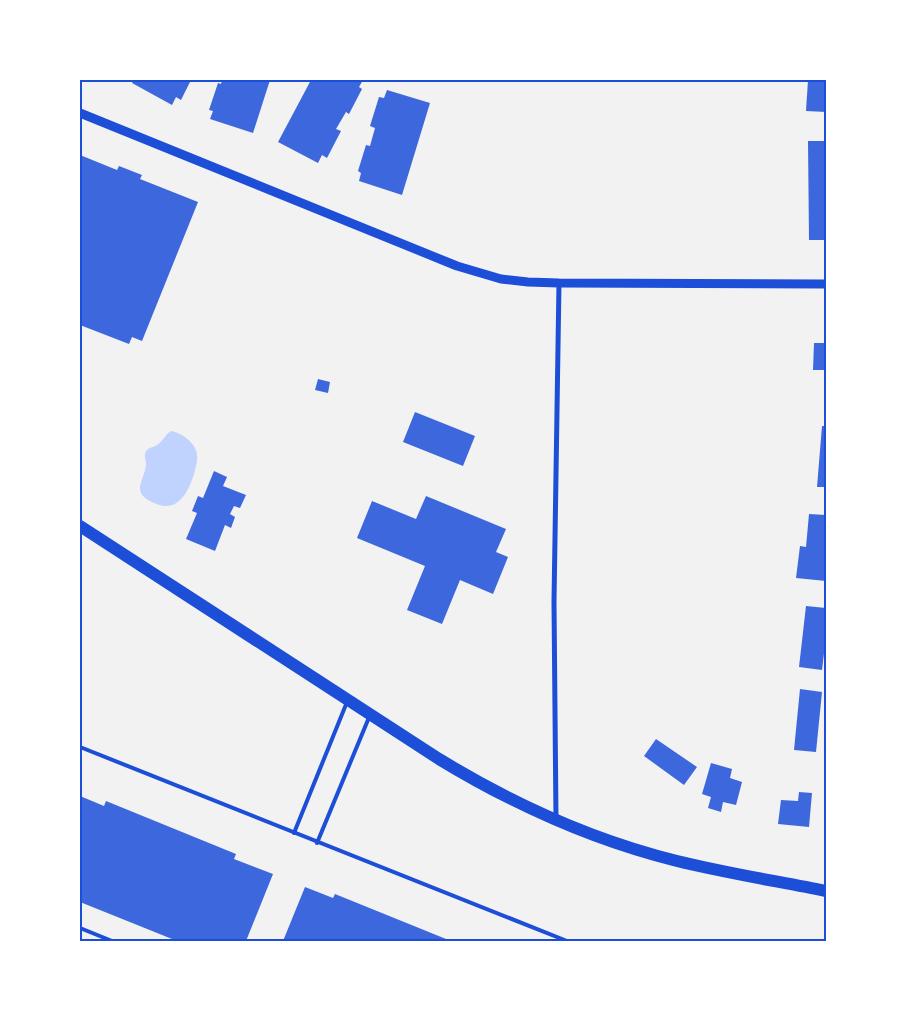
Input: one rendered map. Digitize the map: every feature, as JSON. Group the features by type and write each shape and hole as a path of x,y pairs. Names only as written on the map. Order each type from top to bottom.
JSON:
{"main road":[{"path":"80,526 348,700 501,795 556,820 612,842 676,861 826,892"}],"street":[{"path":"80,113 418,252 457,266 501,278 528,282 559,283 826,284"},
{"path":"556,820 554,602 559,283"}],"lane":[{"path":"294,833 348,700"},
{"path":"317,843 370,714"},
{"path":"80,747 567,941"},
{"path":"80,928 112,941"}],"water":[{"path":"171,431 184,436 194,446 197,460 192,481 185,494 175,504 162,506 146,499 142,495 140,486 145,470 146,452 149,448 156,446"}],"building":[{"path":"134,80 191,80 181,100 176,97 172,105 132,83"},
{"path":"222,80 270,80 253,133 210,119 213,111 209,110 218,83 221,84"},
{"path":"311,80 363,80 359,87 362,89 349,114 346,112 336,129 341,131 327,158 322,155 318,163 278,142"},
{"path":"808,80 826,80 826,112 806,111"},
{"path":"387,90 430,103 402,195 359,181 361,173 358,171 366,145 370,146 375,128 370,126 379,97 384,98"},
{"path":"808,141 826,141 826,240 809,240"},
{"path":"80,155 117,170 119,166 142,175 140,179 198,202 142,341 132,337 129,344 80,325"},
{"path":"814,343 826,343 826,370 813,370"},
{"path":"318,379 330,382 328,393 315,390"},
{"path":"415,412 475,436 463,466 403,442"},
{"path":"822,426 826,426 826,487 817,487"},
{"path":"214,471 227,477 223,486 246,495 240,508 234,506 230,514 235,517 231,528 225,525 215,551 186,539 197,513 192,511 198,496 203,498"},
{"path":"426,496 506,529 496,552 508,557 493,594 460,580 442,624 407,610 425,566 357,538 372,501 416,519"},
{"path":"809,514 826,515 826,581 796,578 800,546 806,547"},
{"path":"806,606 826,608 826,637 822,670 799,667"},
{"path":"800,689 822,692 816,752 794,750"},
{"path":"656,739 697,767 684,785 644,756"},
{"path":"711,763 732,769 730,778 742,782 736,805 723,802 721,812 708,808 711,797 702,794"},
{"path":"799,792 812,793 809,827 778,824 781,800 798,801"},
{"path":"80,796 104,806 106,801 236,854 234,859 273,874 246,941 177,941 80,902"},
{"path":"305,887 333,898 335,894 451,941 283,941"}]}
